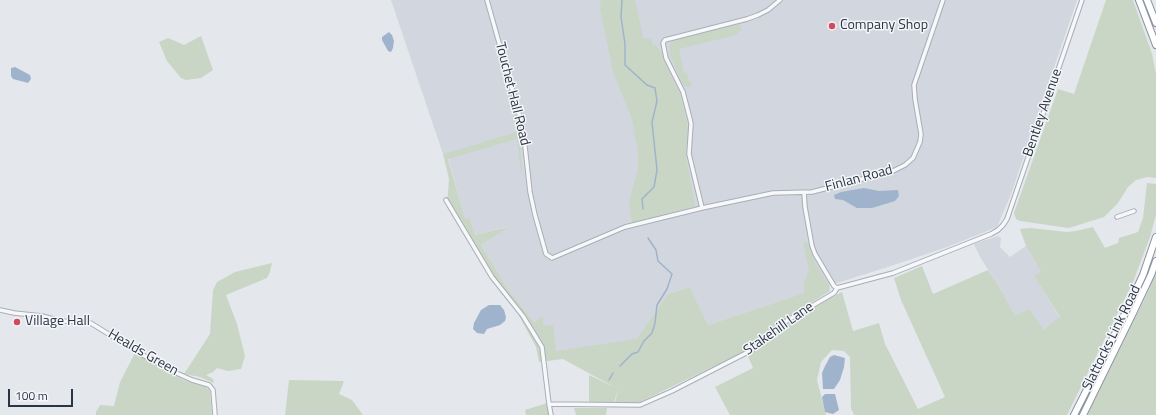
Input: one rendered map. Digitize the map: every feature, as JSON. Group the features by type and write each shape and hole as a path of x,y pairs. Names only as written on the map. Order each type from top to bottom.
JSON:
{"highway":[{"path":"1139,0 1156,45"},
{"path":"1147,0 1156,23"},
{"name":"Slattocks Link Road","path":"1074,415 1122,322 1143,275 1156,237"},
{"name":"Slattocks Link Road","path":"1083,415 1134,311 1156,261"}],"street":[{"name":"Touchet Hall Road","path":"487,0 522,124 530,192 546,254 549,258"},
{"path":"702,208 689,154 690,119 683,92 666,58 663,43 665,40 748,19 768,10 780,0"},
{"name":"Finlan Road","path":"549,258 555,258 625,227 702,208 773,193 812,192 893,171 905,165 913,158 918,148 921,134 914,85 942,0"},
{"name":"Bentley Avenue","path":"1003,225 1007,219 1082,0"},
{"path":"804,192 805,207 812,246 815,254 834,286 837,288"},
{"path":"446,200 492,277 523,316 542,347 551,415"},
{"path":"1117,217 1134,211"},
{"name":"Stakehill Lane","path":"549,404 640,405 672,391 752,350 783,323 834,293 837,288 893,273 991,234 1003,225"},
{"name":"Healds Green","path":"0,310 42,316 61,321 89,322 172,371 192,380 209,384 213,390 215,415"}],"shaded area":[{"path":"391,0 1077,0 1011,194 997,227 947,247 894,265 708,325 690,287 668,294 637,342 556,351 544,326 543,318 534,322 508,289 481,245 508,227 475,235 470,218 465,220 447,153 443,154"},
{"path":"998,236 1001,238 1000,247 1010,257 1026,246 1041,272 1035,277 1060,318 1042,329 1020,314 1015,317 974,244"}],"green space":[{"path":"601,0 635,0 643,38 651,39 653,45 656,45 662,53 681,96 688,127 686,157 695,206 632,223 629,203 638,168 638,153 632,119 613,72 600,8"},
{"path":"1106,0 1133,0 1152,54 1156,74 1156,178 1147,177 1136,180 1128,187 1118,203 1104,217 1069,228 1020,221 1016,219 1014,213 1058,89 1074,94"},
{"path":"740,24 741,29 736,35 679,49 684,73 687,73 688,81 691,81 692,85 687,87 683,85 670,55 669,46 671,43 675,40"},
{"path":"201,36 213,70 201,78 186,80 181,78 167,61 159,42 168,38 184,45"},
{"path":"510,95 519,130 522,171 521,172 517,139 448,159 465,219 470,218 475,235 509,227 481,245 508,289 534,322 543,317 544,326 553,325 556,351 637,339 668,294 690,287 708,325 804,293 804,283 809,270 803,242 807,242 816,265 829,285 830,291 779,323 750,349 638,403 615,403 618,389 614,403 589,403 589,375 616,388 563,359 539,362 536,347 517,312 488,275 447,207 449,179 443,154 517,132 508,96"},
{"path":"1147,183 1156,184 1156,215 1150,237 1133,282 1067,415 854,415 851,408 850,357 844,351 832,350 821,362 817,380 826,415 730,415 715,387 753,368 747,354 755,350 791,320 842,292 853,331 879,323 885,344 918,409 945,397 901,300 894,278 922,266 933,294 988,270 1000,288 1015,316 1029,309 1043,329 1060,317 1034,276 1041,272 1026,246 1020,229 1030,228 1067,232 1093,227 1105,248 1118,243 1119,238 1138,232 1143,218"},
{"path":"272,263 267,278 226,295 237,324 245,356 241,369 228,371 217,368 213,372 206,375 213,379 214,383 200,377 184,374 210,334 213,290 217,282 235,272"},
{"path":"1156,272 1156,415 1087,415 1147,294"},
{"path":"135,353 184,380 206,387 210,391 212,415 96,415 100,405 114,406 120,382"},
{"path":"289,380 344,381 339,394 352,400 363,415 285,415"},
{"path":"547,403 549,415 526,415 525,410"},
{"path":"574,408 607,408 606,415 576,415"}],"water":[{"path":"389,32 394,41 391,52 388,51 382,40 382,37"},
{"path":"15,67 30,75 31,79 28,83 13,79 11,76 11,68"},
{"path":"864,188 879,191 898,190 899,196 895,201 872,208 857,208 843,200 835,199 834,195 841,192"},
{"path":"489,305 500,305 504,310 506,317 505,321 500,325 487,329 484,334 477,333 473,329 474,323 481,310"},
{"path":"834,355 845,358 840,380 834,389 823,389 822,373 830,357"},
{"path":"825,394 835,394 839,410 833,414 825,412 822,397"}],"waterway":[{"path":"622,0 621,17 625,44 625,65 647,85 655,88 657,101 652,122 657,170 654,187 642,199 643,209"},
{"path":"620,366 632,354 638,352 644,341 652,333 657,305 667,289 672,274 658,261 656,250 648,238"},
{"path":"609,380 613,373"}],"place":[{"name":"Company Shop","path":"832,26"},
{"name":"Village Hall","path":"17,322"}]}
